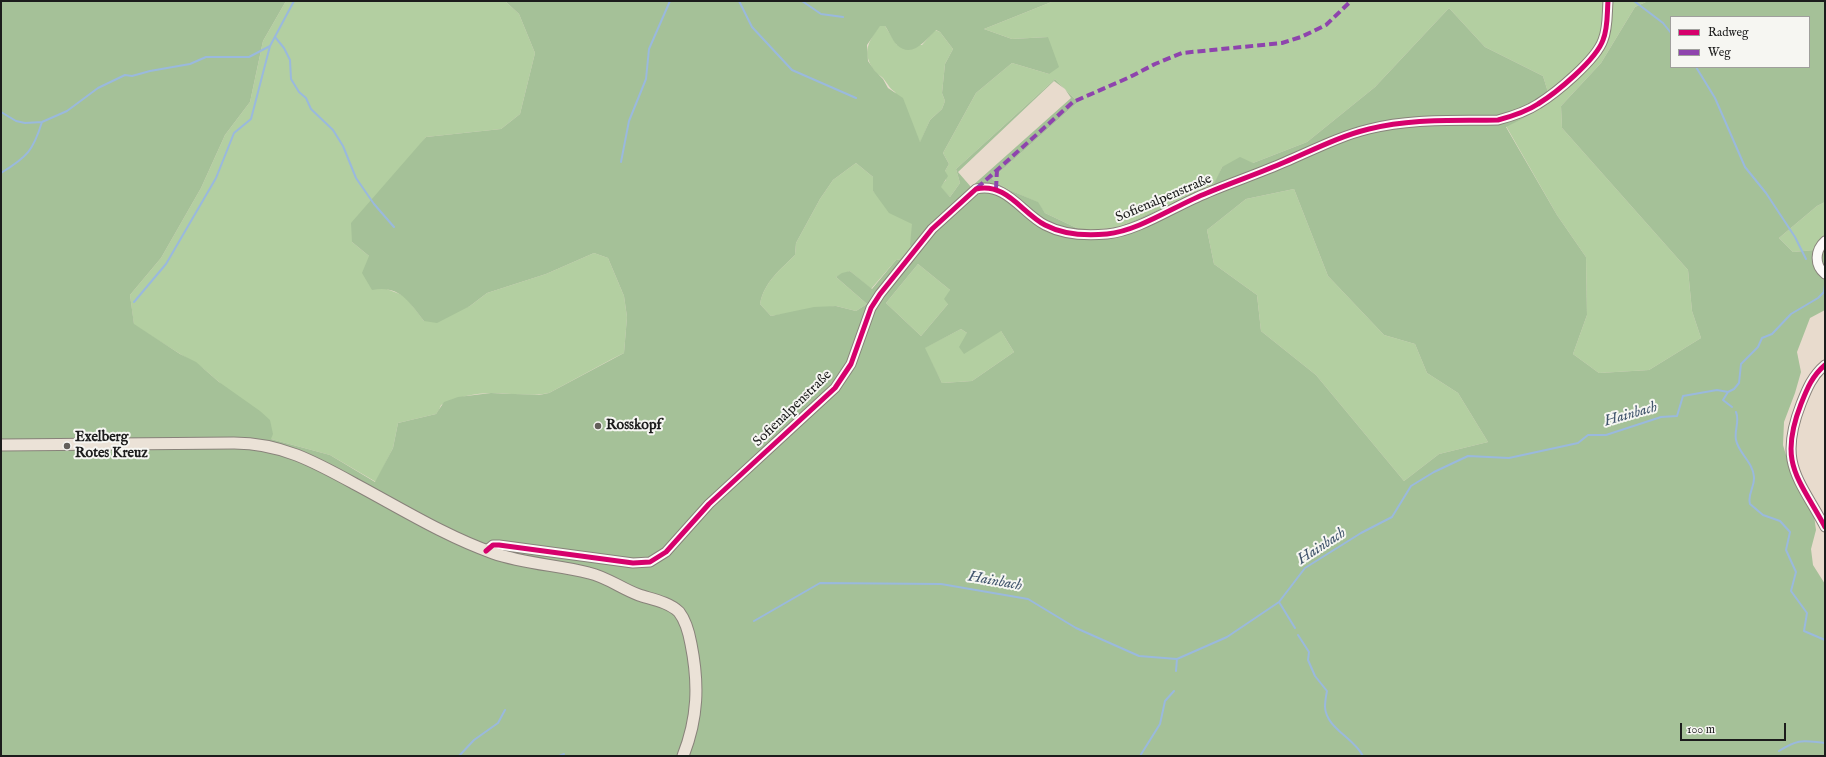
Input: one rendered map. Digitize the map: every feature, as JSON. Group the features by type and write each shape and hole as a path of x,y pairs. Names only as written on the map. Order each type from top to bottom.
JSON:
{"main road":[{"path":"1,445 234,443 265,445 281,449 310,460 451,535 486,551 525,562 596,575 631,592 671,606 679,613 689,636 697,691 694,723 683,756"}],"street":[{"name":"Sofienalpenstraße","path":"486,551 490,546 496,545 633,563 650,562 666,552 709,504 835,388 851,364 871,308 880,294 932,229 976,189 996,189 1037,220 1058,231 1079,235 1109,234 1130,229 1196,197 1354,133 1417,120 1498,120 1511,117 1528,110 1547,98 1590,60 1603,41 1606,27 1608,1"},
{"path":"1824,273 1817,262 1817,256 1825,241"},
{"path":"1825,365 1813,377 1805,395 1792,428 1790,447 1797,476 1825,527"}],"green space":[{"path":"1,1 286,1 263,41 250,102 225,135 201,188 161,258 130,295 134,324 180,354 196,362 219,382 260,411 270,420 273,434 271,439 330,455 375,482 393,448 398,423 436,414 444,402 458,397 491,393 539,395 549,393 624,353 627,317 624,296 608,258 594,253 546,274 487,293 470,306 437,323 424,321 408,301 397,292 382,289 372,290 362,273 369,256 352,242 351,223 426,137 501,129 520,114 535,53 519,14 505,1 1054,1 984,29 1012,39 1048,37 1059,67 1049,74 1012,63 976,93 943,153 949,164 945,171 948,176 941,187 950,197 960,183 956,169 1055,79 1065,89 1078,102 992,179 1007,189 1038,202 1045,213 1083,231 1119,227 1214,184 1222,167 1240,157 1253,163 1307,142 1375,87 1449,8 1485,47 1543,76 1551,102 1506,127 1557,215 1586,257 1587,315 1573,354 1599,373 1649,370 1701,338 1692,311 1688,270 1562,128 1561,106 1601,63 1635,7 1648,1 1825,1 1825,202 1817,206 1779,238 1793,252 1814,250 1825,236 1825,310 1810,318 1797,352 1801,372 1784,422 1783,445 1790,469 1813,508 1816,530 1811,549 1813,565 1825,584 1825,756 1,756","holes":["880,26 885,26 895,43 903,49 913,49 923,43 936,30 940,32 953,49 945,64 942,93 945,101 942,109 930,120 920,142 903,98 888,88 883,79 868,61 867,45","1054,81 1065,89 1071,98 971,187 958,172","856,163 873,177 873,191 889,213 912,224 910,245 913,248 904,259 896,260 872,289 850,271 842,273 836,277 867,304 856,311 836,306 814,307 771,316 760,304 765,289 778,271 795,255 796,243 820,199 833,180","1294,189 1328,276 1384,335 1415,344 1427,373 1458,393 1488,442 1439,454 1404,481 1316,375 1261,331 1257,295 1214,264 1207,230 1246,199","918,264 950,290 944,299 948,304 921,336 886,303","961,329 967,333 959,347 964,354 1001,331 1014,352 972,381 942,383 925,348"]},
{"path":"286,1 505,1 519,14 535,53 520,114 501,129 426,137 352,242 369,256 384,288 405,296 424,321 470,306 487,293 546,274 594,253 608,258 624,296 627,317 624,353 549,393 535,395 486,393 473,395 441,405 436,414 398,423 393,448 376,482 330,455 271,439 219,382 204,369 134,325 130,295 161,258 201,188 225,135 250,102 263,41"},
{"path":"1054,1 1648,1 1635,7 1601,63 1561,106 1562,128 1688,270 1692,311 1701,338 1649,370 1599,373 1573,354 1587,315 1586,257 1557,215 1506,126 1530,115 1551,102 1543,76 1485,47 1449,8 1375,87 1307,142 1253,163 1222,167 1215,184 1119,227 1083,231 1045,213 1037,202 1007,189 992,179 1078,102 1055,79 956,169 960,183 950,197 940,187 946,180 945,171 949,164 943,153 976,93 1012,63 1049,74 1048,37 1012,39 984,29"},
{"path":"880,25 885,26 897,45 922,45 935,30 940,32 953,49 945,64 942,93 945,101 942,109 930,120 920,143 895,92 870,64 867,52 868,47"},
{"path":"856,163 873,177 873,191 912,223 913,248 904,259 896,260 871,289 850,271 836,277 867,304 856,311 836,306 771,316 760,304 765,289 778,271 795,255 796,243 820,199 833,180"},
{"path":"1294,189 1328,276 1384,335 1415,344 1427,373 1458,393 1488,442 1439,454 1404,481 1316,375 1261,331 1257,295 1214,264 1207,230 1246,199"},
{"path":"1825,202 1825,236 1814,250 1793,252 1779,238 1817,206"},
{"path":"918,264 950,290 948,304 921,336 886,303"},
{"path":"961,329 967,333 1001,331 1014,352 972,381 942,383 924,348"}],"waterway":[{"path":"134,302 166,264 216,178 234,133 251,119 270,46 294,1"},
{"path":"621,162 629,121 646,79 649,49 670,1"},
{"path":"739,1 752,27 792,70 856,98"},
{"path":"802,1 821,14 843,17"},
{"path":"1634,1 1663,23 1670,32"},
{"path":"275,37 284,48 290,60 291,79 299,92 306,98 311,109 333,130 343,146 356,178 374,204 394,227"},
{"path":"1,112 16,121 25,123 42,122 67,111 98,88 125,75 132,76 150,71 190,64 206,57 249,57 270,46"},
{"path":"1697,68 1715,98 1745,167 1766,193 1795,237 1806,259"},
{"path":"1,173 28,152 32,147 42,122"},
{"name":"Hainbach","path":"754,621 820,583 941,584 1028,599 1076,628 1139,656 1177,659 1227,637 1279,602 1305,568 1361,533 1392,517 1411,486 1434,472 1468,456 1509,458 1578,443 1588,435 1606,435 1661,417 1677,416 1683,396 1717,390 1728,392 1734,389 1739,383 1741,364 1758,347 1762,338 1772,334 1791,314 1818,298 1824,292 1825,285"},
{"path":"1728,392 1723,400 1732,407"},
{"path":"1736,412 1736,440 1740,450 1749,462 1754,477 1749,500 1750,504 1763,515 1780,521 1790,532 1786,550 1796,572 1791,591 1807,613 1804,631 1825,640"},
{"path":"1279,602 1295,628"},
{"path":"1298,635 1309,652 1308,660 1315,676 1327,691 1325,707 1330,721 1359,750 1363,756"},
{"path":"1176,671 1177,659"},
{"path":"1140,756 1160,724 1165,701 1174,691"},
{"path":"459,756 474,740 498,723 505,710"},
{"path":"1779,751 1792,744 1802,741 1825,743"},
{"path":"559,756 564,754"}],"marked path":[{"path":"977,188 1073,102 1182,53 1282,43 1301,37 1326,25 1351,1"},
{"path":"996,189 997,170"}],"cycle path":[{"path":"486,551 493,545 499,545 633,563 650,562 666,552 709,504 835,388 851,364 871,308 880,294 932,229 976,189 987,188 1005,194 1037,220 1060,231 1075,234 1107,234 1119,232 1145,223 1195,198 1276,166 1337,139 1358,132 1385,125 1402,123 1498,120 1509,117 1519,114 1546,99 1575,75 1592,57 1599,48 1605,35 1607,26 1608,1"},
{"path":"1825,365 1813,378 1805,393 1794,424 1791,441 1791,456 1799,482 1825,527"}],"place":[{"name":"Rosskopf","path":"598,426"},
{"name":"Exelberg Rotes Kreuz","path":"67,446"}]}
